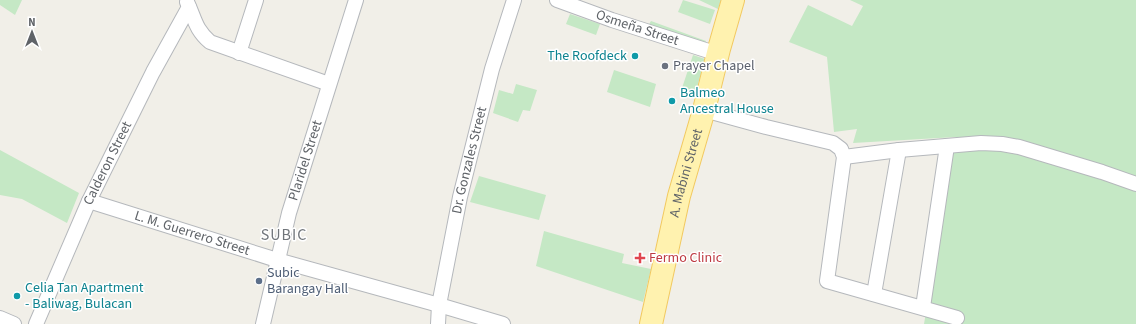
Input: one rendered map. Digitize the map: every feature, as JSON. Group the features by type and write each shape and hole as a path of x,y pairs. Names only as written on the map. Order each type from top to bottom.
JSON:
{"main road":[{"name":"A. Mabini Street","path":"651,324 679,196 704,110 733,0"}],"street":[{"path":"239,54 256,0"},
{"name":"Plaridel Street","path":"263,324 288,213 356,0"},
{"name":"Dr. Gonzales Street","path":"438,324 439,305 462,190 492,69 514,0"},
{"name":"Osmeña Street","path":"557,0 612,20 718,54"},
{"path":"188,4 197,27 203,36 210,42 239,54 329,84"},
{"name":"Calderon Street","path":"36,324 89,201 188,4"},
{"path":"704,110 833,143 841,149 844,157 827,281 923,307 957,318"},
{"path":"844,157 899,150 981,143 1008,145 1102,172 1136,184"},
{"path":"923,307 947,146"},
{"path":"874,294 899,150"},
{"name":"L. M. Guerrero Street","path":"89,201 277,260 503,324"},
{"path":"0,318 14,324"}],"green space":[{"path":"0,0 22,0 15,15 0,5"},
{"path":"683,0 715,10 710,24 678,12"},
{"path":"699,0 721,0 718,9"},
{"path":"850,0 1136,0 1136,324 924,324 956,137 853,143 857,129 834,132 827,57 789,42 808,5 852,26 863,6"},
{"path":"570,14 600,24 596,35 566,24"},
{"path":"651,21 706,41 704,48 648,26"},
{"path":"693,55 705,59 695,95 681,91"},
{"path":"614,70 656,84 650,107 607,92"},
{"path":"516,84 537,90 530,111 523,110 518,122 493,113 499,90 513,94"},
{"path":"0,150 79,193 67,223 22,199 0,195"},
{"path":"479,176 546,195 539,220 470,202"},
{"path":"544,231 624,254 622,263 651,269 643,302 536,266"}],"place":[{"name":"The Roofdeck","path":"635,56"},
{"name":"Prayer Chapel","path":"665,66"},
{"name":"Balmeo Ancestral House","path":"672,101"},
{"name":"Fermo Clinic","path":"640,258"},
{"name":"Subic Barangay Hall","path":"259,281"},
{"name":"Celia Tan Apartment - Baliwag, Bulacan","path":"17,296"}],"district":[{"name":"SUBIC","path":"284,235"}]}
